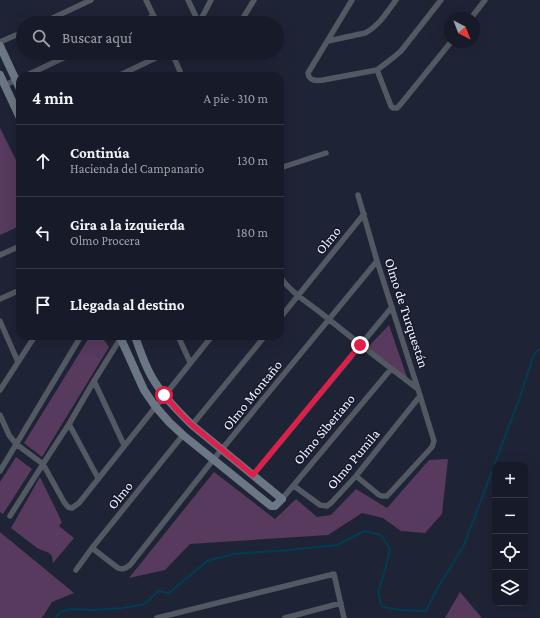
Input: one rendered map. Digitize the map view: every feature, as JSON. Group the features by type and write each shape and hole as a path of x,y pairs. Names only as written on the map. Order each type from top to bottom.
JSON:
{"street":[{"path":"57,16 91,0"},
{"path":"146,0 154,16"},
{"path":"188,0 196,16"},
{"path":"203,16 211,0"},
{"path":"244,16 254,0"},
{"path":"352,0 308,72 308,76 311,79 317,81 377,70 401,51 441,0"},
{"path":"328,40 369,31 378,23 396,0"},
{"path":"476,12 485,0"},
{"path":"0,42 16,35"},
{"path":"0,46 16,75"},
{"path":"377,70 391,106 393,108 397,108 446,48"},
{"path":"34,72 59,60"},
{"path":"126,72 151,60"},
{"path":"175,60 180,72"},
{"path":"0,75 16,109"},
{"path":"5,85 16,80"},
{"path":"284,167 326,153"},
{"name":"Olmo de Turquestán","path":"356,476 379,495 385,497 432,447 433,439 377,261 358,195"},
{"name":"Olmo","path":"284,313 364,214"},
{"path":"0,255 16,248"},
{"name":"Olmo Montaño","path":"92,548 118,568 122,569 127,567 377,261"},
{"path":"284,282 360,345 418,389"},
{"path":"0,300 16,292"},
{"path":"253,475 392,307"},
{"path":"0,321 18,362"},
{"path":"0,390 32,340"},
{"path":"0,470 79,340"},
{"path":"10,516 69,424 118,340"},
{"path":"121,340 144,390 155,406 169,422 213,460"},
{"path":"137,340 152,376 164,395 180,413 192,425 282,499"},
{"path":"180,340 190,362"},
{"path":"0,415 16,444 43,464 64,502 70,508 77,505 209,340"},
{"path":"192,425 262,340"},
{"name":"Olmo Siberiano","path":"213,460 271,506 275,506 294,486 391,368"},
{"path":"94,381 124,445"},
{"name":"Olmo Pumila","path":"294,486 320,505 327,506 356,476 420,396"},
{"path":"69,424 98,478"},
{"name":"Olmo","path":"76,570 183,435"},
{"path":"157,618 334,574 344,618"},
{"path":"285,618 341,603"}],"shaded area":[{"path":"0,128 16,160 16,228 0,235"},
{"path":"389,325 409,383 368,347"},
{"path":"88,340 104,340 109,347 42,457 24,443"},
{"path":"16,457 32,469 3,514 0,512 0,482"},
{"path":"448,459 442,514 425,533 401,531 383,518 362,513 328,535 190,544 165,570 129,578 214,472 275,519 296,499 317,517 331,515 356,489 387,508 429,460"},
{"path":"40,477 62,522 59,526 74,538 53,563 52,556 49,553 37,548 11,528"},
{"path":"0,532 74,593 52,602 42,618 0,618"},
{"path":"460,592 482,618 445,618"}],"waterway":[{"path":"56,618 60,612 71,609 92,610 123,608 145,604 158,591 169,593 207,561 233,554 337,545 364,531 381,535 390,549 378,592 382,607 401,610 426,611 437,589 464,545 520,397 534,354 540,349"}],"route":[{"path":"164,395 192,425 253,475 360,345"}]}
